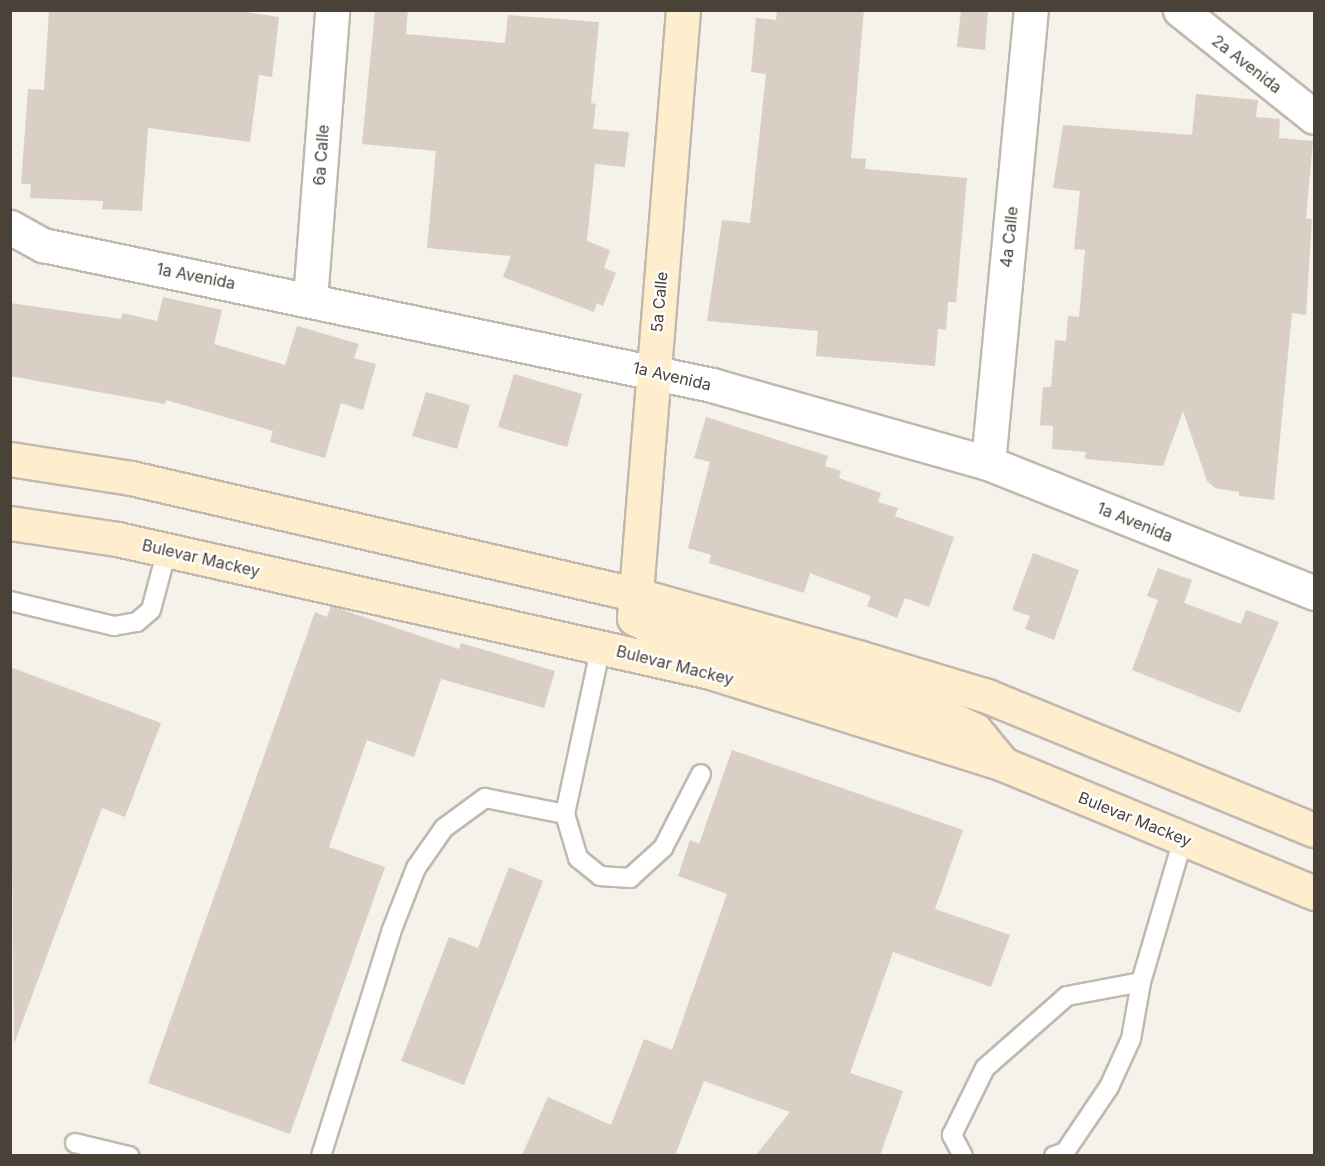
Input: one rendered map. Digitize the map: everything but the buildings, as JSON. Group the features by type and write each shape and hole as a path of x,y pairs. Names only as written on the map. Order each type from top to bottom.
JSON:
{"main road":[{"name":"5a Calle","path":"683,10 634,594 634,618 648,629 950,718 975,730 1003,764"},
{"path":"10,459 131,478 634,594 987,696 1314,830"},
{"name":"Bulevar Mackey","path":"10,523 167,550 710,672 1003,764 1314,893"}],"street":[{"name":"6a Calle","path":"310,299 332,10"},
{"name":"4a Calle","path":"988,464 1031,10"},
{"name":"2a Avenida","path":"1180,10 1314,117"},
{"name":"1a Avenida","path":"10,227 43,245 653,372 988,464 1314,583"}],"lane":[{"path":"10,601 114,626 137,622 151,610 167,550"},
{"path":"601,646 565,814 578,858 600,876 630,878 663,848 701,774"},
{"path":"321,1155 391,932 416,868 444,828 485,798 565,814"},
{"path":"1054,1155 1065,1152 1109,1087 1131,1039 1141,982 1183,839"},
{"path":"963,1155 952,1135 985,1068 1067,996 1141,982"},
{"path":"75,1143 129,1155"}]}
